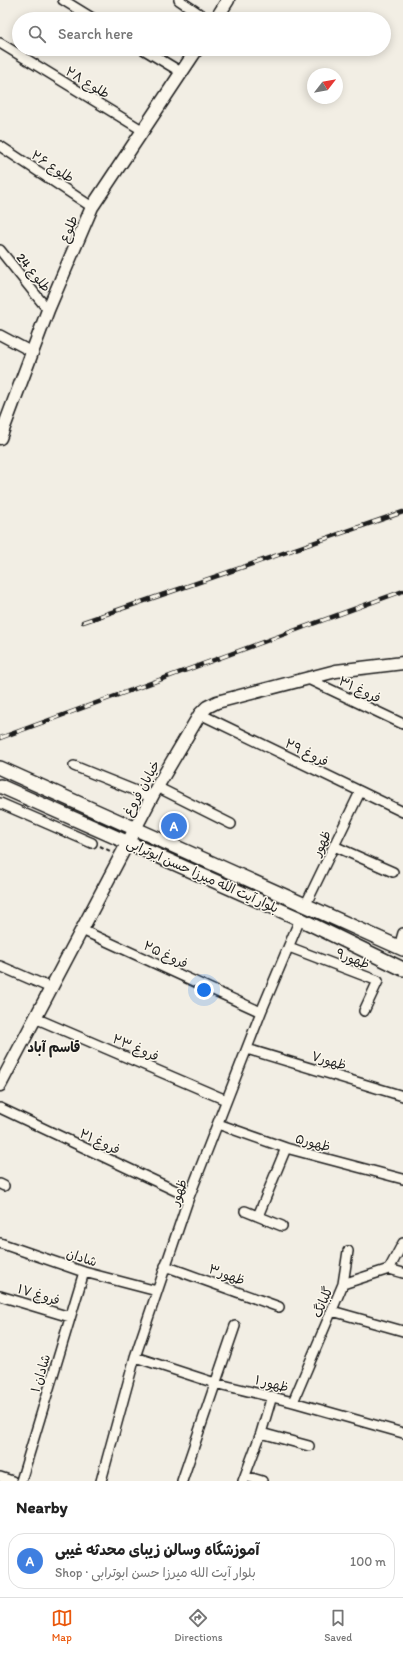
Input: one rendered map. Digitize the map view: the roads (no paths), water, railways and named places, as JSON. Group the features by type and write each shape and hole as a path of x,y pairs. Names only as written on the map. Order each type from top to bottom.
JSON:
{"main road":[{"name":"بلوار آیت الله میرزا حسن ابوترابی","path":"0,768 401,948"},
{"name":"بلوار آیت الله میرزا حسن ابوترابی","path":"0,786 300,919 403,969"}],"street":[{"path":"63,0 83,12"},
{"path":"178,0 196,12"},
{"path":"220,12 228,0"},
{"name":"طلوع ۲۸","path":"0,43 12,50"},
{"name":"طلوع ۲۸","path":"21,56 142,130"},
{"path":"155,56 181,72"},
{"name":"طلوع","path":"1,434 48,310 92,208 192,56"},
{"name":"طلوع ۲۶","path":"0,146 92,208"},
{"name":"طلوع 24","path":"0,250 48,310"},
{"path":"0,335 32,352"},
{"name":"خیابان فروغ","path":"0,1084 151,798 200,714 207,707 217,702 306,678 336,671 403,663"},
{"name":"فروغ ۳۱","path":"306,678 403,724"},
{"name":"فروغ ۲۹","path":"200,714 403,812"},
{"path":"74,766 151,798"},
{"path":"157,787 231,824"},
{"name":"ظهور","path":"305,906 360,792"},
{"path":"0,803 92,843"},
{"path":"60,829 66,814"},
{"path":"334,846 393,872"},
{"name":"ظهور","path":"101,1481 135,1357 189,1198 261,1012 300,919"},
{"name":"فروغ ۲۵","path":"82,930 261,1012"},
{"path":"401,948 403,933"},
{"name":"ظهور۹","path":"289,947 378,981 364,1011"},
{"path":"0,966 51,988"},
{"name":"فروغ ۲۳","path":"35,1018 226,1100"},
{"name":"ظهور۷","path":"247,1049 403,1096"},
{"name":"فروغ ۲۱","path":"0,1108 189,1198"},
{"name":"ظهور۵","path":"218,1124 286,1148 403,1179"},
{"path":"258,1216 286,1148"},
{"path":"245,1211 282,1226"},
{"name":"شادان","path":"0,1243 84,1272 157,1291"},
{"path":"403,1243 389,1269 403,1273"},
{"path":"343,1284 348,1251"},
{"name":"ظهور۳","path":"166,1266 279,1307"},
{"name":"گلبانگ","path":"293,1402 343,1284 389,1269"},
{"name":"شادان ۱","path":"21,1481 84,1272"},
{"name":"فروغ ۱۷","path":"0,1296 70,1317"},
{"path":"332,1311 403,1331"},
{"path":"182,1481 235,1326"},
{"name":"ظهور ۱","path":"135,1357 215,1383 272,1396 403,1434"},
{"path":"262,1481 244,1478 261,1433 272,1396"},
{"path":"261,1433 309,1446"},
{"path":"0,1477 12,1481"}],"railway":[{"path":"83,622 403,512"},
{"path":"0,738 403,591"}],"place":[{"name":"آموزشگاه وسالن زیبای محدثه غیبی","path":"174,826"}],"district":[{"name":"قاسم آباد","path":"54,1047"}]}
